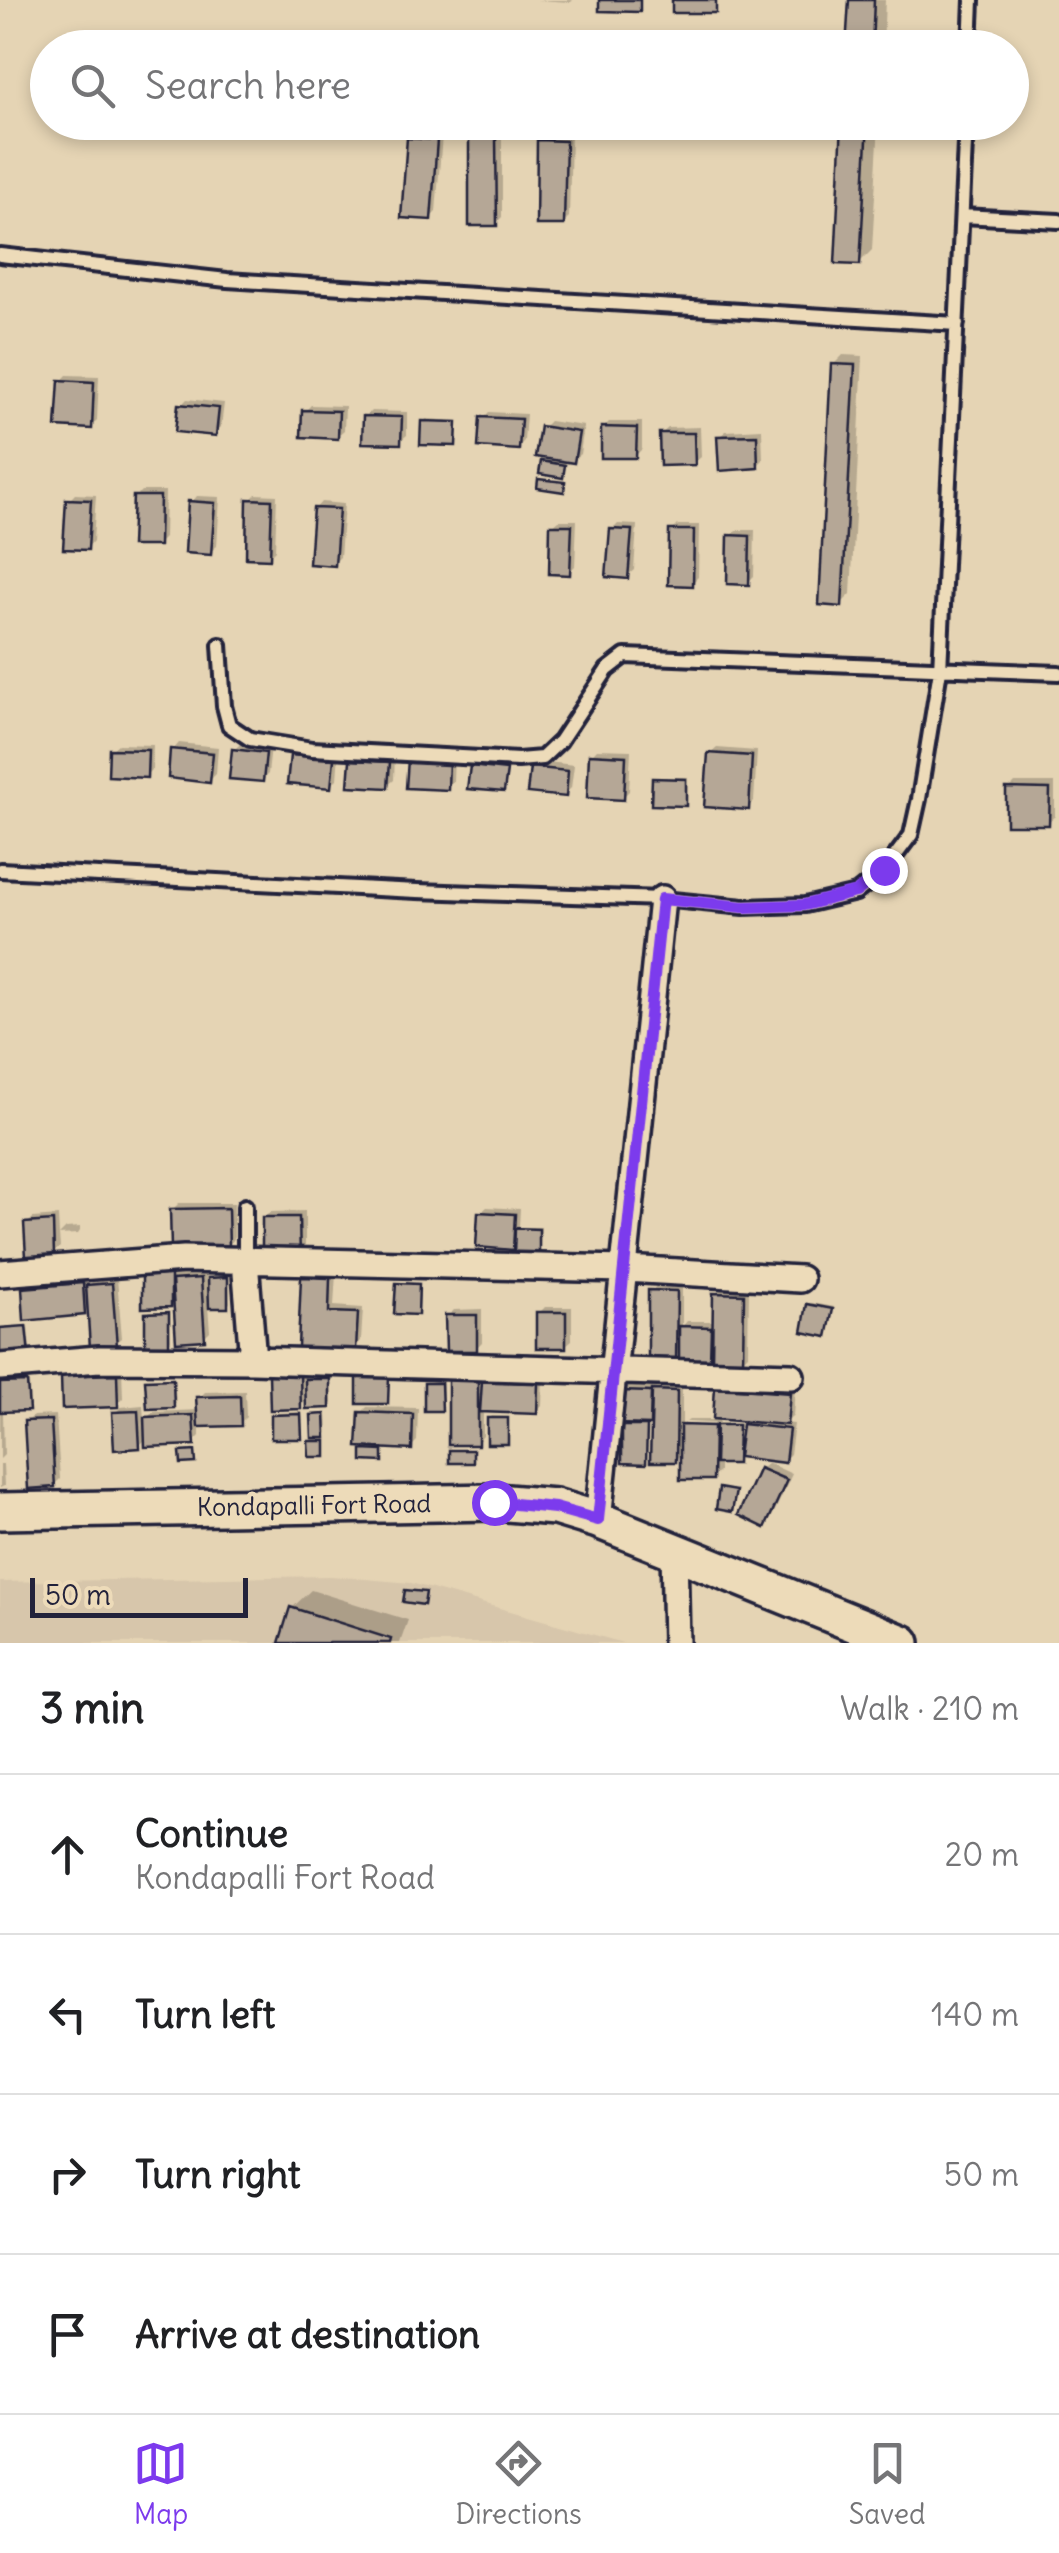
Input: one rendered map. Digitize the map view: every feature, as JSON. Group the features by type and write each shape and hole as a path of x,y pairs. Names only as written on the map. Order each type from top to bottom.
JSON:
{"main road":[{"name":"Kondapalli Fort Road","path":"0,1511 494,1502 555,1508 598,1520 902,1643"}],"street":[{"path":"598,1520 662,899"},
{"path":"0,1273 184,1259 625,1270 800,1280"},
{"path":"244,1260 253,1360"},
{"path":"0,1366 99,1359 253,1360 790,1376"},
{"path":"674,1550 676,1643"}],"lane":[{"path":"971,30 972,0"},
{"path":"0,870 662,899 744,907 804,905 856,892 884,870 911,835 940,670 965,140"},
{"path":"962,216 1059,221"},
{"path":"0,255 227,280 957,324"},
{"path":"220,645 224,706 230,726 250,740 312,749 518,760 542,758 560,741 607,670 625,656 1059,673"},
{"path":"244,1260 245,1206"}],"shaded area":[{"path":"331,1576 411,1583 623,1643 0,1643 0,1582"}],"building":[{"path":"599,0 640,0 640,12 599,11"},
{"path":"672,0 716,0 716,13 672,13"},
{"path":"849,0 874,0 873,30 847,30"},
{"path":"407,140 437,140 431,220 401,218"},
{"path":"469,140 496,140 497,226 469,226"},
{"path":"537,140 566,141 564,225 536,225"},
{"path":"841,140 867,140 860,265 835,264"},
{"path":"831,364 855,365 842,607 819,605"},
{"path":"59,380 94,382 92,429 56,427"},
{"path":"178,404 219,408 216,436 175,432"},
{"path":"302,410 339,411 338,439 301,437"},
{"path":"363,416 402,417 401,444 362,443"},
{"path":"480,417 521,419 519,450 478,447"},
{"path":"421,421 457,422 456,446 420,445"},
{"path":"540,426 579,432 574,463 535,457"},
{"path":"601,427 637,428 636,458 601,458"},
{"path":"659,433 694,433 695,465 660,466"},
{"path":"757,435 758,468 719,471 717,436"},
{"path":"541,461 565,465 563,478 539,474"},
{"path":"538,479 565,482 564,492 537,488"},
{"path":"133,496 160,496 159,546 131,546"},
{"path":"66,499 91,500 88,550 63,549"},
{"path":"247,499 272,500 270,559 246,558"},
{"path":"188,501 215,503 211,555 185,553"},
{"path":"313,508 339,509 335,566 309,564"},
{"path":"550,525 572,525 570,575 549,574"},
{"path":"610,529 632,530 628,579 606,577"},
{"path":"669,530 694,530 693,586 668,585"},
{"path":"728,535 750,536 749,585 727,584"},
{"path":"109,749 148,750 147,778 108,776"},
{"path":"170,749 213,753 210,783 168,778"},
{"path":"232,749 266,753 263,782 229,779"},
{"path":"708,753 752,756 749,810 704,807"},
{"path":"589,754 626,756 624,800 587,798"},
{"path":"290,755 334,759 331,788 287,784"},
{"path":"408,759 449,761 448,790 406,788"},
{"path":"350,760 390,762 388,788 348,786"},
{"path":"470,766 507,770 504,792 467,789"},
{"path":"530,767 568,771 566,797 527,793"},
{"path":"652,778 686,779 686,806 651,805"},
{"path":"1006,788 1050,789 1049,825 1006,825"},
{"path":"228,1208 229,1248 171,1249 170,1209"},
{"path":"478,1212 515,1214 513,1250 476,1247"},
{"path":"262,1217 299,1217 300,1257 262,1257"},
{"path":"53,1221 54,1256 26,1257 24,1223"},
{"path":"515,1228 539,1229 539,1253 514,1253"},
{"path":"171,1272 171,1307 142,1308 142,1273"},
{"path":"228,1277 228,1308 209,1308 208,1278"},
{"path":"301,1277 330,1278 329,1312 358,1313 356,1350 298,1347"},
{"path":"201,1278 205,1340 176,1342 172,1280"},
{"path":"83,1283 85,1315 24,1321 22,1288"},
{"path":"112,1283 117,1346 90,1348 86,1285"},
{"path":"396,1283 419,1284 418,1315 394,1314"},
{"path":"648,1290 677,1291 676,1360 648,1360"},
{"path":"713,1293 744,1294 743,1363 712,1362"},
{"path":"807,1304 833,1309 827,1337 802,1332"},
{"path":"169,1312 169,1345 145,1346 145,1313"},
{"path":"536,1312 566,1312 566,1348 536,1348"},
{"path":"445,1315 477,1315 477,1351 446,1351"},
{"path":"26,1326 29,1355 0,1358 0,1328"},
{"path":"679,1326 711,1327 710,1361 679,1360"},
{"path":"300,1373 301,1409 270,1410 269,1374"},
{"path":"117,1374 118,1407 62,1409 61,1376"},
{"path":"357,1375 389,1376 388,1404 357,1404"},
{"path":"448,1375 478,1375 478,1445 448,1445"},
{"path":"173,1379 174,1408 147,1409 145,1380"},
{"path":"305,1379 330,1379 330,1408 306,1409"},
{"path":"482,1381 538,1383 537,1414 480,1412"},
{"path":"27,1382 29,1411 0,1412 0,1383"},
{"path":"424,1383 441,1383 442,1411 424,1411"},
{"path":"715,1387 790,1393 787,1425 713,1419"},
{"path":"652,1390 677,1391 676,1462 650,1462"},
{"path":"620,1391 651,1392 650,1425 619,1424"},
{"path":"240,1396 241,1426 198,1427 196,1397"},
{"path":"138,1411 140,1448 114,1450 112,1412"},
{"path":"359,1412 413,1414 412,1450 357,1447"},
{"path":"301,1414 302,1439 271,1439 271,1415"},
{"path":"325,1414 326,1438 312,1438 311,1415"},
{"path":"193,1415 195,1445 145,1447 144,1417"},
{"path":"487,1418 508,1418 508,1444 487,1444"},
{"path":"51,1420 55,1487 28,1489 24,1421"},
{"path":"742,1424 789,1429 785,1463 738,1457"},
{"path":"680,1425 714,1426 713,1480 680,1480"},
{"path":"716,1425 738,1425 737,1464 715,1464"},
{"path":"622,1426 647,1426 646,1464 622,1463"},
{"path":"308,1441 326,1441 326,1457 309,1457"},
{"path":"362,1450 383,1451 383,1462 362,1461"},
{"path":"449,1450 473,1450 473,1463 449,1463"},
{"path":"195,1451 196,1463 181,1464 180,1452"},
{"path":"759,1468 787,1480 765,1528 738,1515"},
{"path":"719,1488 736,1491 732,1512 716,1509"},
{"path":"405,1590 426,1592 424,1605 403,1602"},
{"path":"290,1607 391,1639 390,1643 279,1643"}],"route":[{"path":"494,1502 555,1508 598,1520 662,899 744,907 804,905 856,892 884,870"}]}
